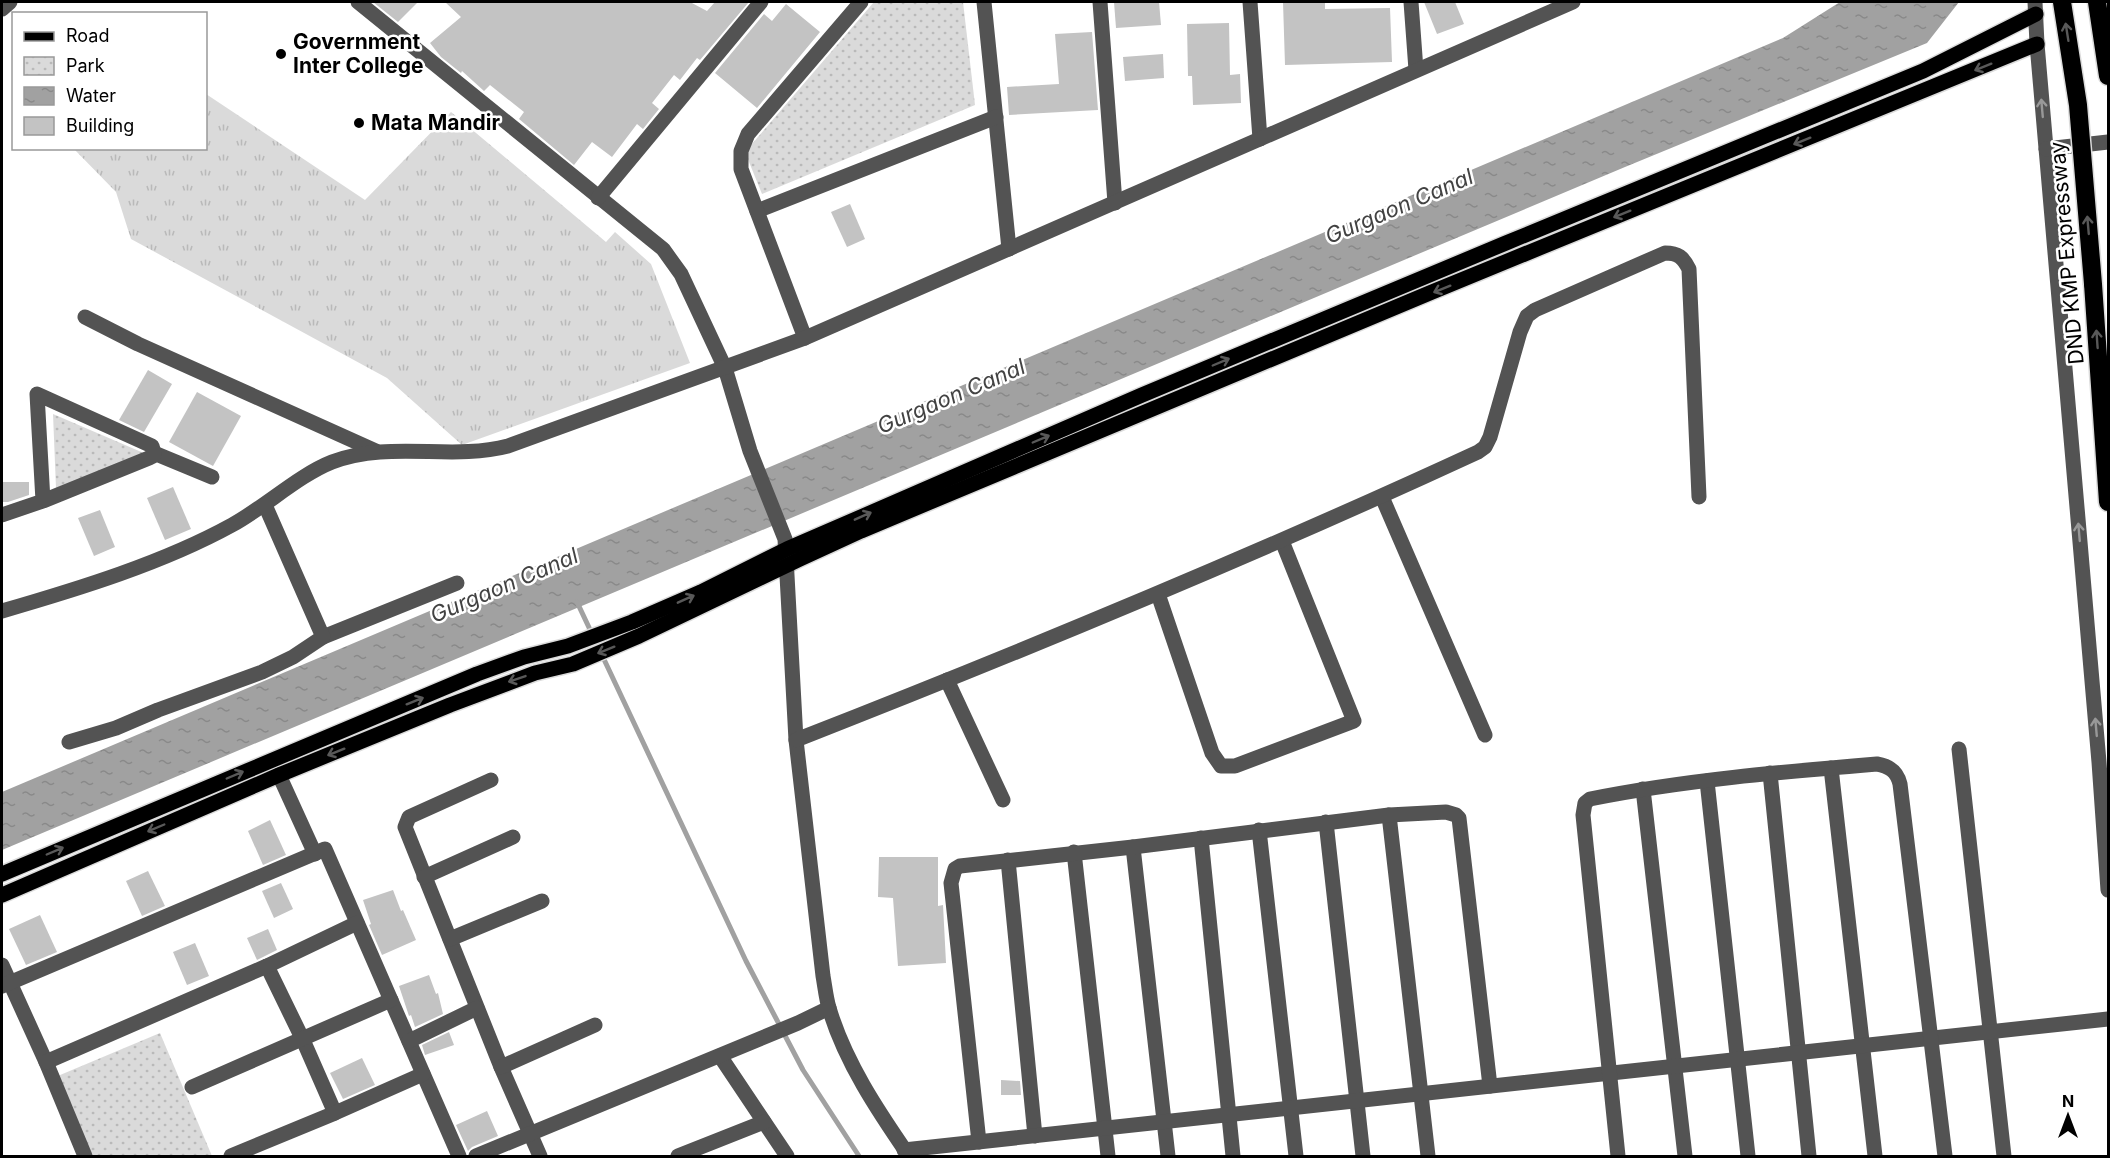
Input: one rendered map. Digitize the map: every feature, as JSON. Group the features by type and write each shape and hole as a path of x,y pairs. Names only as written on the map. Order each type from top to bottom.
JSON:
{"highway":[{"name":"DND KMP Expressway","path":"2062,2 2078,105 2109,502"},
{"path":"2097,2 2109,76"}],"main road":[{"path":"2,874 477,674 524,657 568,646 632,622 700,592 787,549 1142,395 1923,71 2036,8"},
{"path":"2,895 279,775 484,691 535,673 573,664 639,636 871,527 1443,288 2037,44"}],"street":[{"path":"2,9 10,2"},
{"path":"358,2 663,249 681,274 725,368 754,461 787,549 796,740 823,976 830,1008 856,1070 907,1153 979,1142 1164,1121 2109,1019"},
{"path":"598,198 761,2"},
{"path":"805,338 741,169 741,151 748,134 861,2"},
{"path":"984,2 1009,249"},
{"path":"1100,2 1115,203"},
{"path":"1250,2 1260,139"},
{"path":"1412,2 1416,70"},
{"path":"2,611 125,571 202,540 233,525 314,471 333,462 377,452 496,449 805,338 1573,2"},
{"path":"2036,8 2037,44 2109,890"},
{"path":"757,211 996,117"},
{"path":"2046,149 2109,142"},
{"path":"796,740 1158,594 1382,497 1478,452 1485,447 1493,428 1520,332 1527,316 1534,310 1626,268 1665,253 1675,253 1684,258 1689,268 1699,497"},
{"path":"85,317 138,344 377,452"},
{"path":"43,501 37,394 152,446 154,453"},
{"path":"154,453 212,477"},
{"path":"2,515 149,458 154,453"},
{"path":"1382,497 1485,735"},
{"path":"265,505 323,637"},
{"path":"1158,594 1212,753 1221,766 1235,766 1354,721 1282,541"},
{"path":"69,742 117,728 158,710 262,672 293,657 323,637 457,583"},
{"path":"947,680 1003,800"},
{"path":"1959,748 2004,1156"},
{"path":"1618,1156 1583,808 1585,803 1590,799 1643,789 1770,773 1877,764 1891,768 1899,777 1945,1156"},
{"path":"1831,768 1875,1156"},
{"path":"1770,773 1809,1156"},
{"path":"279,775 315,854"},
{"path":"491,780 406,820 405,831 540,1156"},
{"path":"1707,781 1748,1156"},
{"path":"1643,789 1685,1156"},
{"path":"979,1142 951,883 953,872 960,866 1389,815 1446,812 1459,818 1490,1086"},
{"path":"1389,815 1428,1156"},
{"path":"1326,822 1363,1156"},
{"path":"1259,830 1296,1156"},
{"path":"424,877 513,837"},
{"path":"1200,838 1233,1156"},
{"path":"1133,847 1168,1156"},
{"path":"5,984 325,849 459,1156"},
{"path":"1074,852 1108,1156"},
{"path":"1008,860 1035,1136"},
{"path":"450,939 542,901"},
{"path":"46,1062 267,966 357,922"},
{"path":"2,965 5,984 46,1062 85,1156"},
{"path":"267,966 335,1113"},
{"path":"192,1087 391,1000"},
{"path":"408,1041 477,1008"},
{"path":"476,1156 720,1056 830,1008"},
{"path":"501,1066 595,1025"},
{"path":"720,1056 787,1156"},
{"path":"231,1156 423,1074"},
{"path":"678,1156 764,1122"}],"green space":[{"path":"874,2 963,2 975,105 762,194 745,152"},
{"path":"207,95 365,200 451,112 606,242 615,232 651,264 690,363 462,445 387,378 131,239 116,192 75,150 207,150"},
{"path":"53,414 146,454 56,488"},
{"path":"160,1033 212,1156 86,1156 53,1078"}],"water":[{"name":"Gurgaon Canal","path":"1840,2 1959,2 1927,43 1625,167 2,850 2,792 1783,38"}],"building":[{"path":"373,2 418,2 398,22"},
{"path":"445,2 690,2 707,11 715,2 749,2 700,60 697,58 680,80 674,75 652,103 659,109 643,129 637,124 612,157 592,142 574,165 519,119 524,112 490,85 484,91 462,71 461,73 441,57 430,43 461,17"},
{"path":"1114,2 1159,2 1161,25 1116,28"},
{"path":"1283,2 1325,2 1325,9 1390,8 1392,62 1285,65"},
{"path":"1424,2 1455,2 1464,24 1437,34"},
{"path":"786,4 820,32 757,108 715,73 764,14 772,21"},
{"path":"1229,23 1230,75 1240,74 1241,103 1193,105 1192,76 1188,76 1187,24"},
{"path":"1092,32 1098,110 1009,115 1007,87 1059,84 1055,34"},
{"path":"1163,54 1164,78 1125,81 1123,57"},
{"path":"850,204 865,239 847,247 831,212"},
{"path":"148,370 172,384 144,432 119,420"},
{"path":"197,392 241,416 213,466 169,442"},
{"path":"2,482 29,482 29,495 2,502"},
{"path":"173,487 191,529 165,540 147,498"},
{"path":"100,510 115,547 94,556 78,518"},
{"path":"270,820 286,855 263,865 248,831"},
{"path":"879,857 938,857 938,906 943,905 946,963 898,966 893,898 878,897"},
{"path":"148,871 165,906 142,916 126,881"},
{"path":"281,883 293,909 274,918 262,891"},
{"path":"393,890 416,940 382,955 369,925 371,924 363,900"},
{"path":"40,915 57,952 26,965 9,929"},
{"path":"268,929 277,950 257,960 247,938"},
{"path":"195,943 209,976 187,985 173,952"},
{"path":"429,975 436,994 438,993 443,1014 415,1027 399,986"},
{"path":"449,1032 454,1045 425,1055 422,1045"},
{"path":"362,1058 375,1085 343,1099 330,1073"},
{"path":"1001,1080 1020,1081 1021,1095 1001,1095"},
{"path":"487,1111 498,1136 468,1151 456,1125"}],"waterway":[{"path":"577,602 746,961 803,1070 859,1156"}],"place":[{"name":"Government Inter College","path":"281,54"},
{"name":"Mata Mandir","path":"359,123"}]}
